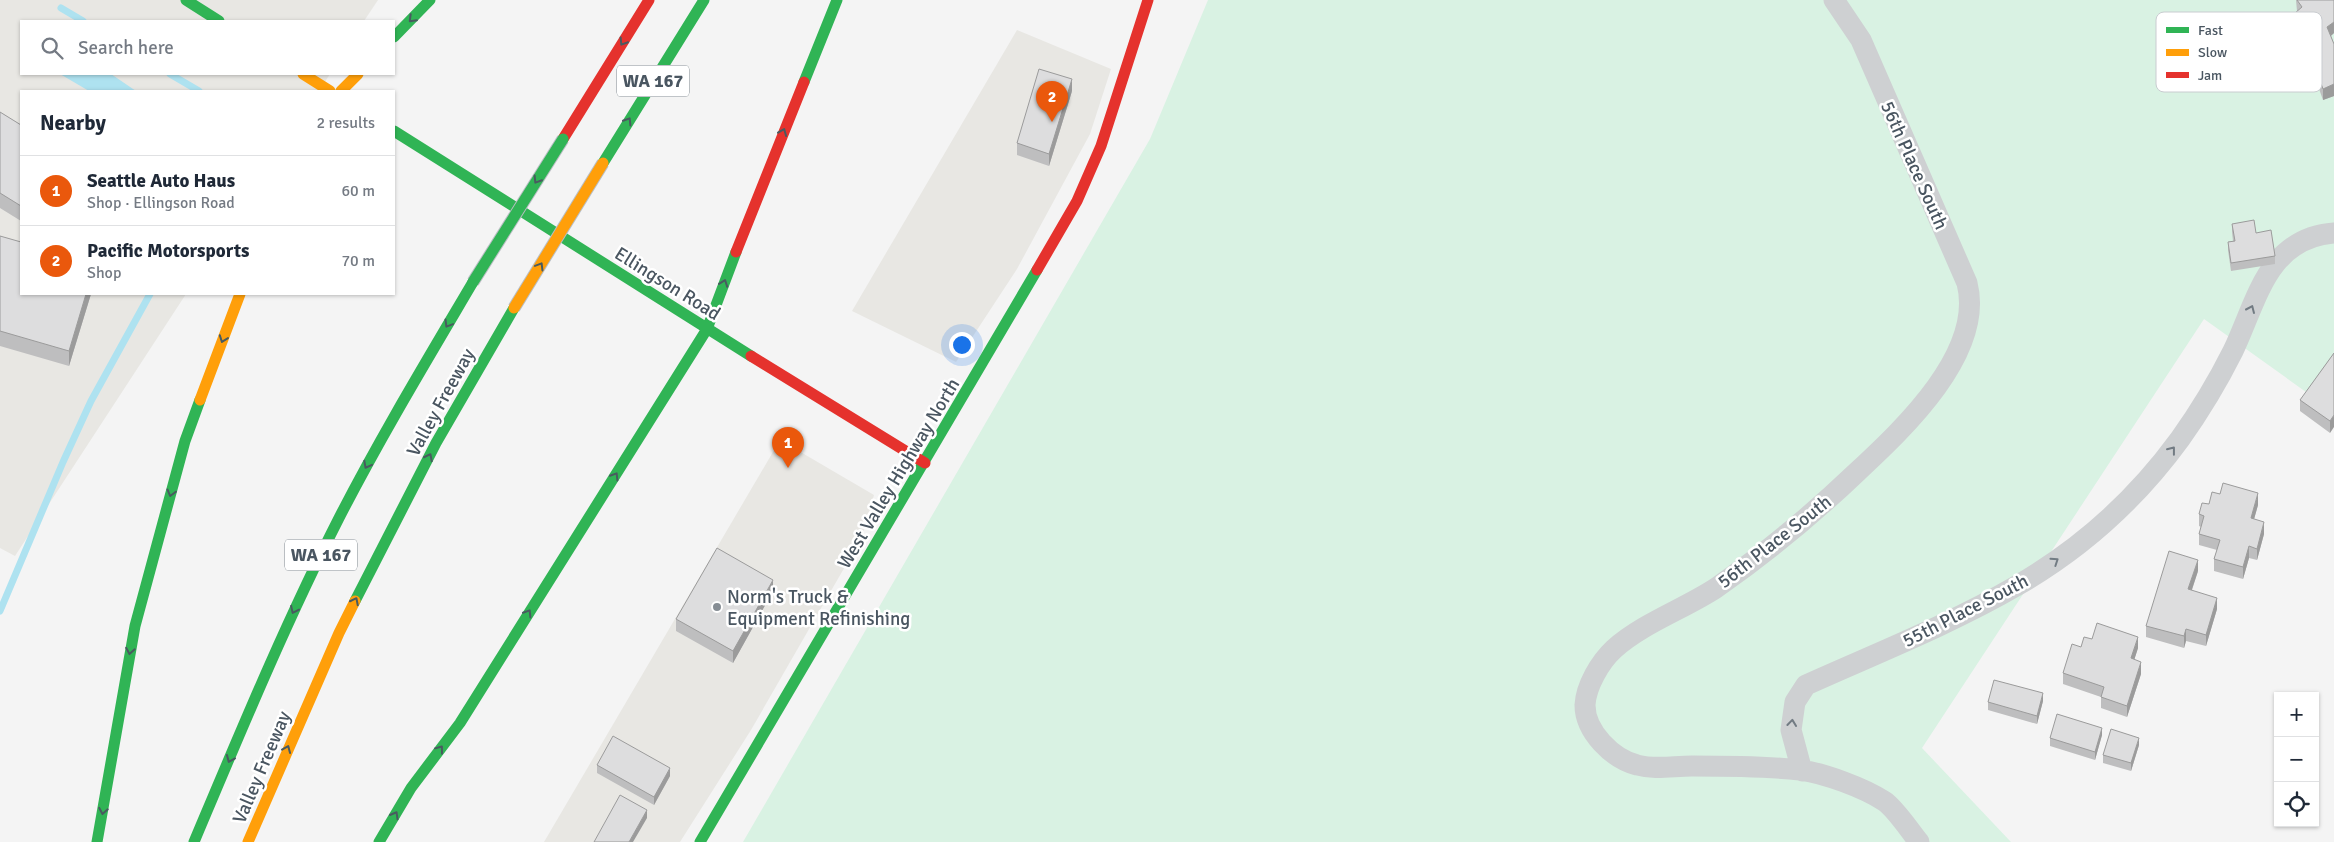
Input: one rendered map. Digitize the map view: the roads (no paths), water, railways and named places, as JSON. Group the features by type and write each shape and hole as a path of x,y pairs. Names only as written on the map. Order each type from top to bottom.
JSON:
{"main road":[{"path":"186,0 217,20"},
{"path":"395,36 430,0"},
{"name":"Valley Freeway","path":"194,842 292,614 338,519 393,415 473,282 649,0"},
{"name":"Valley Freeway","path":"248,842 339,632 436,443 514,308 704,0"},
{"path":"379,842 410,788 460,723 707,329 747,221 837,0"},
{"name":"West Valley Highway North","path":"700,842 925,463 1077,201 1101,146 1148,0"},
{"path":"305,75 328,90"},
{"path":"342,90 357,75"},
{"name":"Ellingson Road","path":"395,132 707,329 925,463"},
{"path":"97,842 135,626 185,441 240,295"}],"street":[{"name":"56th Place South","path":"1834,0 1861,40 1967,283 1969,292 1968,315 1961,341 1940,382 1920,410 1891,441 1801,523 1769,549 1714,588 1616,648 1593,679 1585,704 1588,719 1598,738 1615,754 1638,765 1654,768 1694,766 1802,770 1844,782 1886,801 1919,842"},
{"name":"55th Place South","path":"1802,770 1791,730 1795,702 1806,685 1985,604 2035,574 2097,530 2153,474 2181,438 2207,398 2233,351 2269,272 2281,256 2294,244 2310,237 2334,233"}],"water":[{"path":"62,75 112,75 135,90 87,90"}],"waterway":[{"path":"61,8 81,20"},
{"path":"172,75 197,90"},
{"path":"0,611 91,401 149,295"}],"place":[{"name":"Pacific Motorsports","path":"1052,122"},
{"name":"Seattle Auto Haus","path":"788,468"},
{"name":"Norm's Truck & Equipment Refinishing","path":"717,607"}]}
